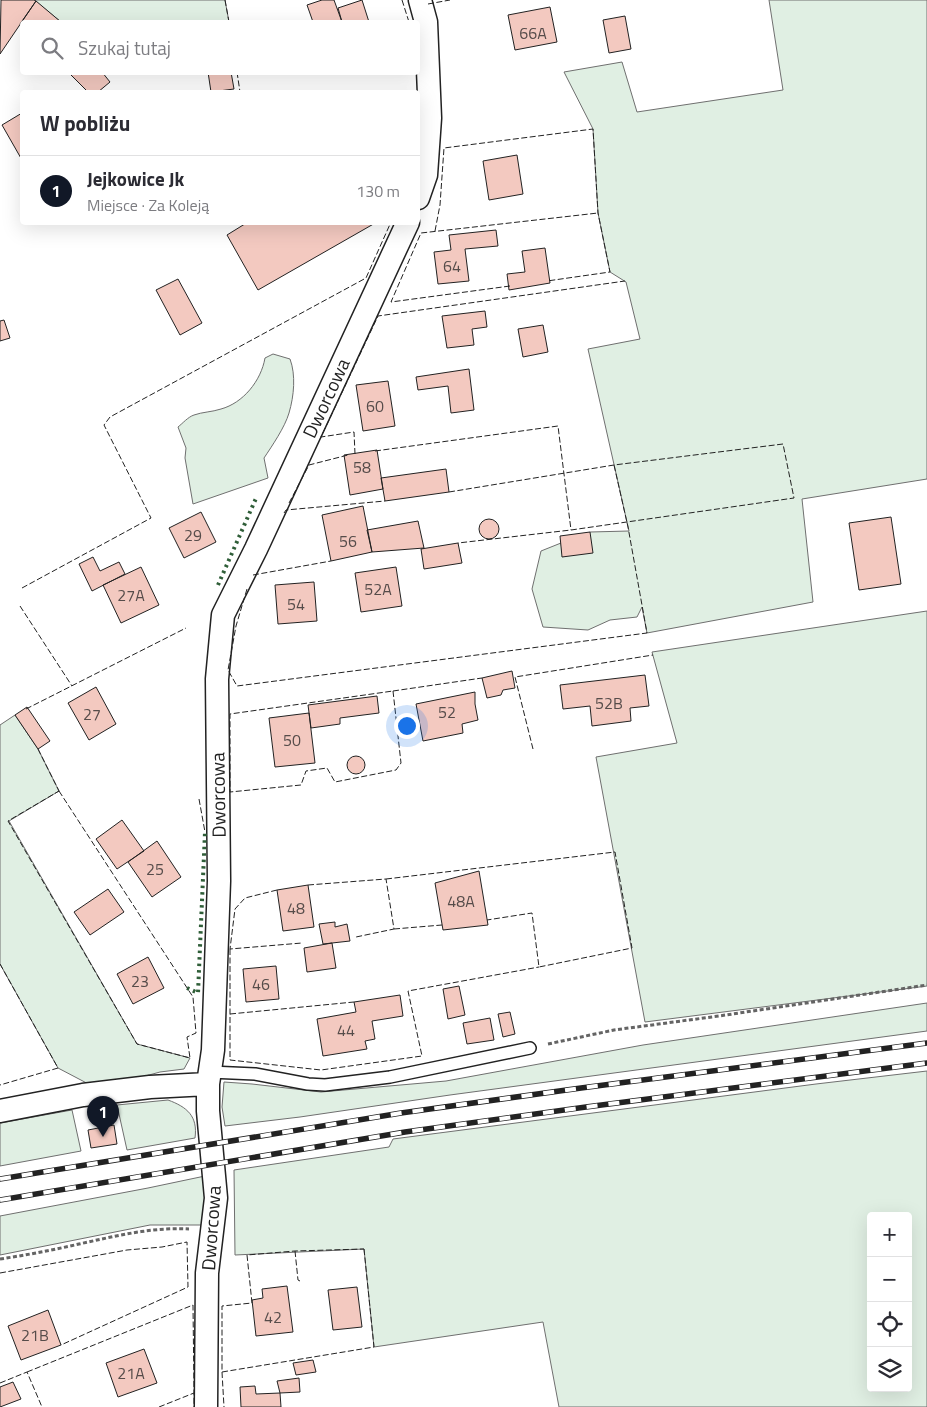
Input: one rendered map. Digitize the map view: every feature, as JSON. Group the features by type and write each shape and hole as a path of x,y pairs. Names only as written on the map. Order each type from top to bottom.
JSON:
{"street":[{"path":"420,0 426,22 430,118 426,176 420,192"},
{"name":"Dworcowa","path":"206,1407 208,1273 216,1198 208,1111 209,1078 213,1050 219,881 217,680 223,615 256,549 407,225"},
{"path":"0,1111 83,1095 209,1078"}],"lane":[{"path":"209,1078 248,1074 308,1084 325,1084 390,1077 530,1048"}],"path":[{"path":"530,1048 614,1030 927,985"},
{"path":"0,1259 156,1229 188,1229 213,1233"}],"green space":[{"path":"34,0 225,0 229,20 59,20"},
{"path":"769,0 927,0 927,479 802,499 813,602 647,633 642,607 637,617 610,620 588,630 543,627 532,589 541,551 561,543 563,557 590,532 629,531 588,349 640,339 626,282 610,272 598,213 593,129 564,72 622,62 637,112 783,90"},
{"path":"273,354 290,359 294,386 287,418 264,458 268,478 193,504 185,458 186,448 178,427 192,416 221,409 237,402 255,383 260,375 265,358"},
{"path":"927,611 927,986 645,1022 596,757 677,743 652,652"},
{"path":"15,715 38,749 59,791 9,821 137,1044 190,1058 184,1069 160,1072 98,1089 58,1068 0,964 0,725"},
{"path":"927,1003 927,1031 225,1126 222,1107 224,1082 321,1092 446,1081 643,1045"},
{"path":"927,1071 927,1407 559,1407 543,1322 374,1347 364,1249 235,1255 234,1170 389,1147 393,1139"},
{"path":"168,1100 190,1113 195,1124 195,1138 127,1150 117,1105"},
{"path":"72,1110 81,1151 0,1166 0,1123"},
{"path":"205,1176 207,1225 150,1225 0,1255 0,1216"}],"building":[{"path":"1,0 36,1 23,20 20,20 20,25 0,54"},
{"path":"322,0 334,0 341,20 312,20 307,5"},
{"path":"362,0 368,20 341,20 338,8"},
{"path":"36,1 59,20 23,20"},
{"path":"550,7 557,42 515,50 508,15"},
{"path":"625,16 631,49 609,53 603,20"},
{"path":"71,75 104,75 110,82 100,90 86,90"},
{"path":"208,75 232,75 234,89 211,90"},
{"path":"20,114 20,156 2,125"},
{"path":"517,155 523,194 489,200 483,161"},
{"path":"243,225 372,225 258,290 227,235"},
{"path":"496,230 498,246 465,249 469,281 438,284 434,252 451,250 449,235"},
{"path":"545,248 550,283 509,290 507,274 525,272 522,251"},
{"path":"178,279 202,323 180,335 156,290"},
{"path":"485,311 487,327 472,329 474,345 447,348 442,316"},
{"path":"4,320 10,338 0,341 0,321"},
{"path":"543,325 548,352 523,357 518,329"},
{"path":"469,369 474,410 451,413 448,386 418,390 416,377"},
{"path":"388,381 395,426 363,431 356,385"},
{"path":"377,450 383,489 350,495 344,455"},
{"path":"446,469 449,492 385,501 381,478"},
{"path":"363,506 372,552 331,561 322,515"},
{"path":"201,512 216,542 184,558 169,528"},
{"path":"891,517 901,584 859,590 849,523"},
{"path":"485,519 493,519 499,525 499,533 493,539 485,539 479,533 479,525"},
{"path":"418,521 424,548 372,552 367,530"},
{"path":"590,532 593,553 562,557 560,536"},
{"path":"458,543 462,563 424,569 421,549"},
{"path":"93,557 100,571 119,562 125,574 92,591 79,564"},
{"path":"141,567 159,605 121,623 103,585"},
{"path":"396,567 402,606 361,612 355,573"},
{"path":"314,582 317,621 278,624 275,585"},
{"path":"512,671 515,688 503,690 501,695 487,698 482,678"},
{"path":"645,675 649,706 630,708 631,721 592,726 590,706 563,709 560,685"},
{"path":"96,687 116,724 89,740 68,703"},
{"path":"475,692 478,720 462,724 463,733 423,741 416,704"},
{"path":"377,696 379,713 340,718 340,724 311,728 308,705"},
{"path":"27,707 50,741 38,749 15,715"},
{"path":"309,713 315,763 275,767 269,718"},
{"path":"352,756 360,756 365,761 363,772 352,774 347,769 347,761"},
{"path":"122,820 144,851 117,869 96,839"},
{"path":"157,841 181,877 152,897 128,862"},
{"path":"479,871 488,925 443,930 435,883"},
{"path":"308,885 314,927 283,931 277,890"},
{"path":"108,889 124,912 90,935 74,912"},
{"path":"335,922 335,927 347,924 350,941 323,944 319,924"},
{"path":"332,943 336,968 307,972 304,948"},
{"path":"148,957 164,988 133,1004 117,974"},
{"path":"276,966 279,999 246,1002 243,969"},
{"path":"459,986 465,1015 448,1019 443,989"},
{"path":"400,995 403,1016 372,1021 375,1039 365,1041 367,1049 323,1056 317,1019 356,1012 354,1002"},
{"path":"510,1012 515,1034 503,1037 498,1014"},
{"path":"490,1018 494,1040 467,1044 463,1023"},
{"path":"114,1125 117,1144 91,1148 88,1130"},
{"path":"287,1286 293,1332 256,1336 252,1300 263,1298 262,1289"},
{"path":"357,1287 362,1327 333,1330 328,1290"},
{"path":"48,1310 61,1345 21,1360 8,1326"},
{"path":"144,1349 157,1383 118,1397 106,1363"},
{"path":"313,1360 316,1372 296,1375 293,1363"},
{"path":"299,1378 300,1392 280,1393 277,1381"},
{"path":"13,1382 21,1399 0,1407 0,1387"},
{"path":"255,1386 256,1394 280,1393 281,1407 241,1407 240,1387"}],"railway":[{"path":"0,1179 401,1113 927,1043"},
{"path":"0,1200 405,1132 927,1063"}],"hedge":[{"path":"218,585 257,496"},
{"path":"187,988 198,993 205,832"}],"fence":[{"path":"225,0 229,20"},
{"path":"402,0 408,20"},
{"path":"428,4 450,0"},
{"path":"237,75 240,90"},
{"path":"435,231 440,205 444,148 593,129 598,213 610,272 547,281"},
{"path":"510,286 391,302 421,233 598,213"},
{"path":"22,588 151,518 104,425 110,417 366,278 390,225"},
{"path":"355,454 354,432 321,437 378,316 625,281"},
{"path":"375,451 558,426 571,530"},
{"path":"449,492 614,465 783,444 794,498 571,530 458,543"},
{"path":"289,503 309,465 348,455"},
{"path":"247,589 236,626 228,670 237,686 647,633 628,527 614,465"},
{"path":"284,513 286,510 385,501"},
{"path":"253,575 331,561"},
{"path":"20,606 72,686"},
{"path":"26,709 186,628"},
{"path":"533,749 515,677 653,655"},
{"path":"393,691 482,678"},
{"path":"393,691 401,763 396,770 335,782 327,768 306,771 301,785 230,792 230,714 393,691"},
{"path":"38,749 59,791"},
{"path":"59,791 193,997 196,1033 187,1037 190,1058 137,1044 8,821 59,791"},
{"path":"199,799 205,832"},
{"path":"386,879 615,852 632,948 539,967 532,913 487,920"},
{"path":"308,885 386,879 394,929 356,937"},
{"path":"277,890 245,898 235,909 230,949 302,943"},
{"path":"394,929 442,925"},
{"path":"230,949 230,1060 321,1070 422,1056 408,991 539,967"},
{"path":"0,964 58,1068 0,1085"},
{"path":"230,1014 354,1002"},
{"path":"0,1273 127,1250 162,1247 187,1242 188,1287 61,1345"},
{"path":"364,1249 374,1347 222,1372 222,1306 252,1303 247,1255 295,1251 364,1249"},
{"path":"295,1251 298,1280 300,1281"},
{"path":"27,1372 193,1305 194,1393"},
{"path":"0,1383 27,1372 42,1407"},
{"path":"222,1372 224,1407"},
{"path":"159,1407 194,1393 194,1407"}],"place":[{"name":"Jejkowice Jk","path":"103,1137"}]}
